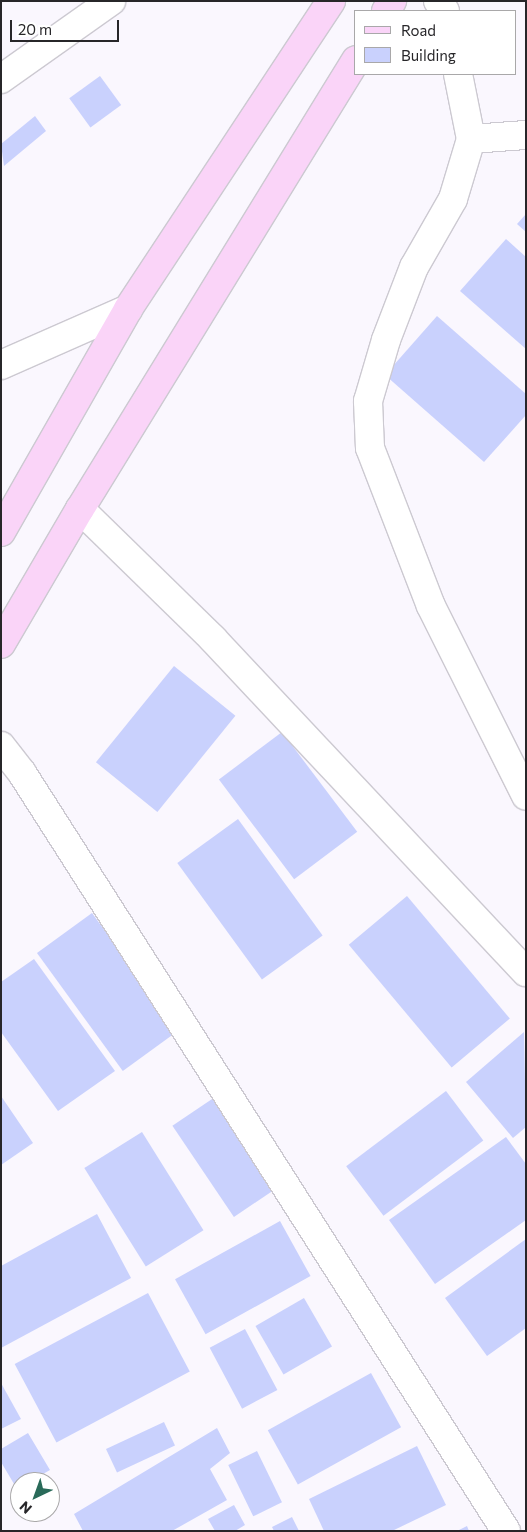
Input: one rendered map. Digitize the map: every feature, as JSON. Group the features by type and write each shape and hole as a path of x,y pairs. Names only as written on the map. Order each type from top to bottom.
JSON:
{"main road":[{"path":"1,532 128,309 331,1"},
{"path":"1,644 80,509 354,63"}],"street":[{"path":"1,79 111,1"},
{"path":"458,75 471,139 454,199 414,267 386,340 368,401 370,448 431,606 526,796"},
{"path":"471,139 526,135"},
{"path":"1,365 128,309"},
{"path":"80,509 213,639 526,972"},
{"path":"1,746 28,781 506,1531"}],"building":[{"path":"100,76 121,105 90,127 69,98"},
{"path":"35,116 46,131 4,166 1,144"},
{"path":"526,214 526,232 517,224"},
{"path":"506,239 526,257 526,349 460,291"},
{"path":"437,316 526,394 526,415 484,462 385,375"},
{"path":"174,666 235,716 157,812 96,762"},
{"path":"282,732 357,832 294,879 219,780"},
{"path":"238,819 323,935 262,980 177,863"},
{"path":"407,896 510,1019 452,1067 349,945"},
{"path":"92,913 178,1031 123,1071 37,953"},
{"path":"34,959 115,1071 58,1111 1,1032 1,982"},
{"path":"524,1032 526,1127 513,1138 466,1082"},
{"path":"446,1091 483,1141 383,1216 346,1166"},
{"path":"218,1095 280,1186 234,1217 172,1126"},
{"path":"1,1096 33,1143 1,1165"},
{"path":"142,1132 203,1230 146,1266 84,1168"},
{"path":"506,1137 526,1164 526,1220 435,1284 389,1220"},
{"path":"97,1214 131,1278 1,1348 1,1266"},
{"path":"280,1221 311,1276 206,1334 175,1279"},
{"path":"526,1239 526,1328 487,1356 445,1298"},
{"path":"148,1293 190,1372 56,1442 15,1364"},
{"path":"304,1298 332,1346 284,1374 256,1326"},
{"path":"245,1329 277,1390 242,1409 210,1348"},
{"path":"371,1373 401,1427 298,1484 268,1430"},
{"path":"1,1383 21,1419 1,1429"},
{"path":"164,1422 175,1446 117,1473 106,1449"},
{"path":"217,1428 230,1453 210,1469 227,1500 172,1531 83,1531 74,1514"},
{"path":"28,1433 50,1470 46,1472 10,1472 10,1477 1,1462 1,1449"},
{"path":"417,1446 446,1505 392,1531 324,1531 309,1499"},
{"path":"257,1451 282,1502 253,1516 228,1465"},
{"path":"234,1505 245,1525 235,1531 215,1531 208,1519"},
{"path":"292,1517 299,1531 274,1531 272,1527"},
{"path":"467,1526 469,1531 457,1531"}]}
